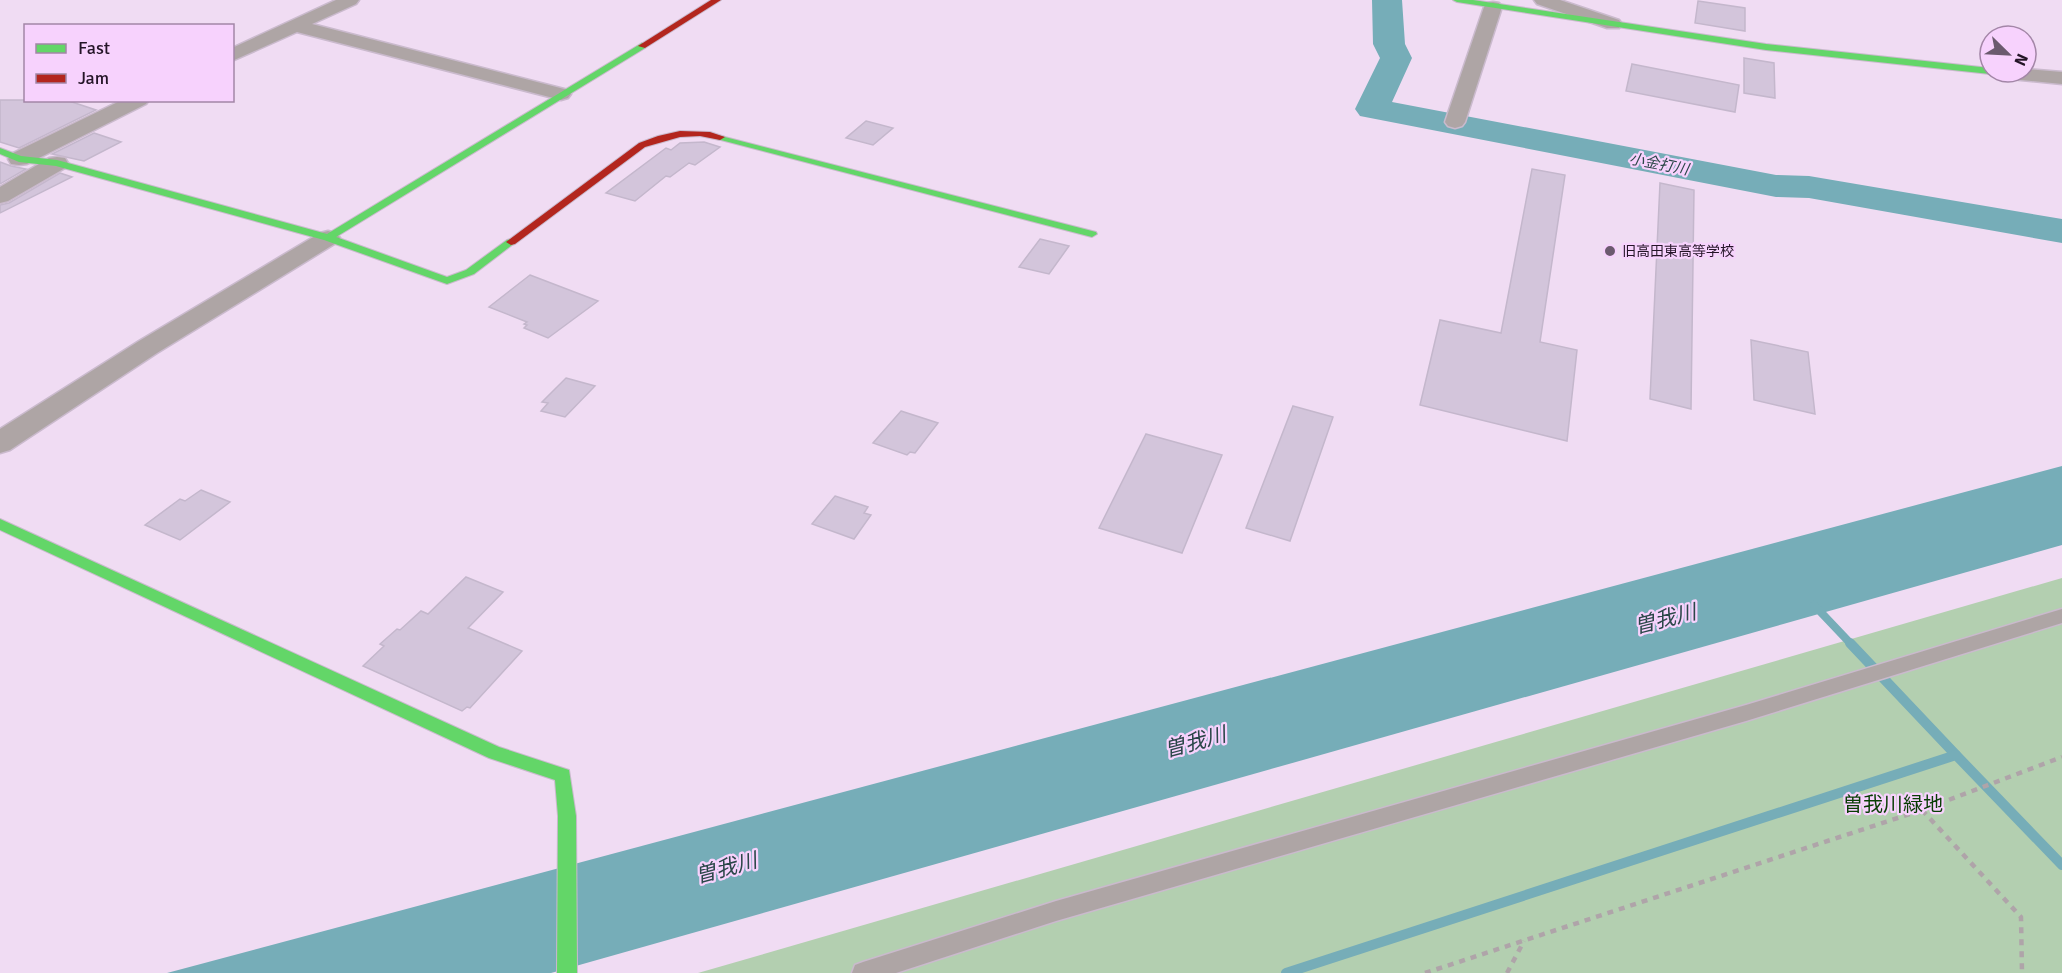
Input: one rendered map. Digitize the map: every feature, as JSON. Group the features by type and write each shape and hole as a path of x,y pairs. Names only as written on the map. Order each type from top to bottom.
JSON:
{"street":[{"path":"234,54 350,0"},
{"path":"0,443 148,347 717,0"},
{"path":"1457,0 1766,47 1978,70"},
{"path":"1543,0 1566,10 1624,27"},
{"path":"1455,122 1493,7"},
{"path":"293,25 561,94"},
{"path":"2038,76 2062,78"},
{"path":"20,159 135,102"},
{"path":"0,151 20,159 57,164 328,238 447,281 470,272 642,145 676,132 705,133 1092,234"},
{"path":"0,196 57,164"},
{"path":"0,524 495,753 564,775 567,816 567,973"}],"lane":[{"path":"863,973 1056,911 1746,713 2062,616"}],"path":[{"path":"1425,973 1922,810 2062,757"},
{"path":"1922,810 2021,917 2022,973"},
{"path":"1507,973 1525,941"}],"green space":[{"name":"曽我川緑地","path":"2062,578 2062,973 698,973"}],"water":[{"name":"曽我川","path":"2062,466 2062,545 551,973 167,973"}],"building":[{"path":"1698,1 1745,8 1745,31 1695,23"},
{"path":"1744,58 1774,63 1775,98 1744,93"},
{"path":"1632,64 1739,85 1735,112 1626,91"},
{"path":"0,100 72,102 96,110 19,148 0,142"},
{"path":"866,121 893,128 873,145 846,138"},
{"path":"94,133 121,142 84,161 52,154"},
{"path":"704,142 720,147 695,165 689,163 670,177 666,176 635,201 606,193 666,148 671,150 680,143"},
{"path":"0,162 11,166 26,169 0,184"},
{"path":"1532,169 1565,175 1540,342 1577,350 1567,441 1420,405 1440,320 1501,333"},
{"path":"60,173 72,177 0,213 0,205 9,203"},
{"path":"1660,183 1694,190 1691,409 1650,399"},
{"path":"1040,239 1069,246 1049,274 1019,267"},
{"path":"530,275 598,301 548,338 524,328 527,322 489,307"},
{"path":"1751,340 1808,352 1815,414 1754,400"},
{"path":"566,378 595,386 565,417 541,411 548,403 542,402"},
{"path":"1293,406 1333,417 1290,541 1246,528"},
{"path":"901,411 938,423 915,453 910,452 907,455 873,443"},
{"path":"1146,434 1222,455 1182,553 1099,528"},
{"path":"201,490 230,502 180,540 145,525 180,499 185,501"},
{"path":"835,496 868,507 864,513 871,515 854,539 812,524"},
{"path":"466,577 503,592 468,628 522,651 470,708 467,707 462,711 363,666 384,646 380,644 397,629 400,630 421,611 428,614"}],"waterway":[{"name":"小金打川","path":"1387,0 1389,44 1396,58 1372,109 1776,186 1809,187 2062,231"},
{"path":"1814,605 1851,644"},
{"path":"1850,643 1956,755"},
{"path":"1286,973 1956,755"},
{"path":"1956,755 2062,865"}],"traffic: fast":[{"path":"1457,0 1766,47 1978,70"},
{"path":"328,238 642,46"},
{"path":"720,137 1092,234"},
{"path":"0,151 19,159 57,163 328,238 447,281 470,272 511,242"},
{"path":"0,524 495,753 563,775 567,816 567,973"}],"traffic: jam":[{"path":"642,46 717,0"},
{"path":"511,242 642,145 680,134 720,137"}],"place":[{"name":"旧高田東高等学校","path":"1610,251"}]}
